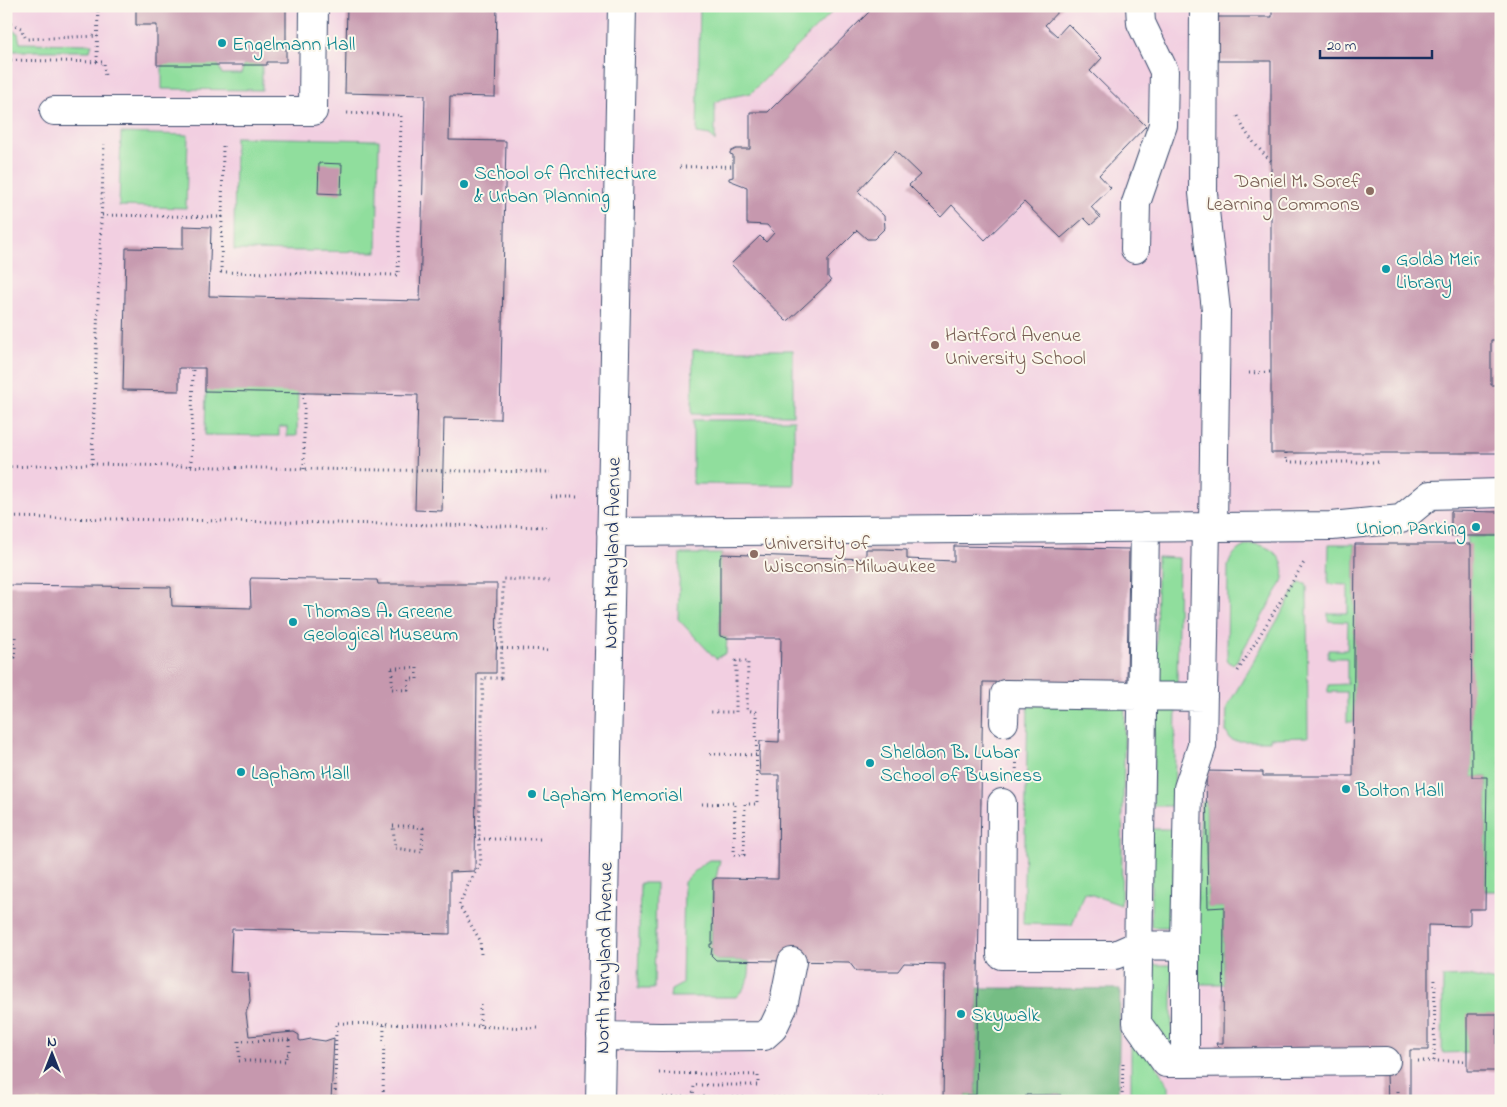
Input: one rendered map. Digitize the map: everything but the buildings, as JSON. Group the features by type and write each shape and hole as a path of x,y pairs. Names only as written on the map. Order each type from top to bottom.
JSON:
{"street":[{"path":"54,111 314,111 314,6"},
{"name":"North Maryland Avenue","path":"600,1101 622,6"},
{"path":"1135,249 1136,204 1163,125 1164,71 1141,23 1140,6"},
{"path":"1185,1063 1188,788 1202,746 1216,310 1203,193 1204,6"},
{"path":"611,532 1332,526 1401,519 1430,496 1501,494"},
{"path":"1145,528 1137,1023 1166,1063 1398,1061"},
{"path":"1004,722 1005,694 1203,697"},
{"path":"1002,802 1001,955 1115,956 1138,945 1185,946"},
{"path":"601,1036 764,1036 773,1028 783,1008 792,962"}],"path":[{"path":"97,62 98,6"},
{"path":"6,22 21,28 26,39 98,36"},
{"path":"6,60 104,62 106,111 92,464"},
{"path":"223,111 221,272 398,275 401,115 314,111"},
{"path":"1238,114 1243,129 1271,161"},
{"path":"680,167 733,166"},
{"path":"102,215 222,217"},
{"path":"191,466 193,368"},
{"path":"304,393 304,469"},
{"path":"1286,453 1286,462 1381,462"},
{"path":"6,467 92,464 551,472"},
{"path":"6,517 550,527"},
{"path":"1203,697 1221,698 1305,561"},
{"path":"481,954 480,940 459,905 481,863 479,839 483,678 501,678 499,648 503,579 550,581"},
{"path":"6,636 15,636 15,656 6,656"},
{"path":"499,648 548,650"},
{"path":"702,804 735,803 734,855 744,855 745,804 757,804 756,712 747,710 748,661 736,661 736,712 708,712"},
{"path":"392,668 417,668 417,679 408,679 408,690 392,689 392,668"},
{"path":"1002,802 1016,802 1017,722 1004,722"},
{"path":"710,754 757,755"},
{"path":"393,826 423,828 422,852 395,848 393,826"},
{"path":"479,839 545,839"},
{"path":"1434,1061 1435,976"},
{"path":"480,1004 480,1027"},
{"path":"335,1101 336,1023 541,1028"},
{"path":"383,1101 384,1024"},
{"path":"289,1040 289,1054 286,1054 286,1061 238,1061 239,1041 243,1041 289,1040"},
{"path":"1398,1061 1467,1061"},
{"path":"658,1073 758,1074 758,1084 694,1084 693,1097"},
{"path":"658,1098 943,1100"}],"shaded area":[{"name":"University of Wisconsin-Milwaukee","path":"6,6 1501,6 1501,1101 6,1101"}],"green space":[{"path":"700,6 838,6 751,93 721,99 715,103 715,142 710,135 697,133"},
{"path":"6,28 18,33 20,43 92,44 90,51 6,51"},
{"path":"162,64 218,64 222,74 241,74 244,64 262,64 262,90 162,89"},
{"path":"121,133 188,135 186,208 119,206"},
{"path":"235,137 379,140 377,252 234,250"},
{"path":"693,350 793,350 793,415 692,414"},
{"path":"206,390 298,391 297,436 287,436 287,427 279,427 279,436 205,435"},
{"path":"693,420 794,420 794,485 693,484"},
{"path":"1500,516 1501,891 1485,891 1487,777 1472,777 1467,537 1500,536"},
{"path":"1251,544 1266,547 1278,556 1283,568 1283,576 1281,584 1233,665 1227,658 1228,566 1236,552 1242,547"},
{"path":"1329,544 1355,544 1354,722 1347,722 1347,692 1328,692 1328,685 1347,684 1347,658 1328,658 1328,650 1347,650 1348,622 1328,621 1328,613 1348,613 1348,585 1328,584"},
{"path":"680,554 722,554 720,558 720,636 727,638 726,653 716,659 678,619"},
{"path":"1157,557 1179,558 1177,684 1156,683"},
{"path":"1299,583 1306,584 1307,587 1308,737 1270,738 1270,741 1234,741 1230,739 1226,732 1227,707"},
{"path":"1028,705 1125,707 1121,905 1084,892 1072,925 1023,924"},
{"path":"1154,707 1176,707 1174,806 1153,806"},
{"path":"1206,801 1208,907 1224,907 1224,984 1193,984 1201,803"},
{"path":"1151,829 1174,829 1173,927 1151,927"},
{"path":"709,860 720,860 716,878 713,880 711,955 716,960 749,961 749,976 743,989 736,997 670,997 671,990 682,984 684,882 701,865"},
{"path":"640,883 656,883 654,989 638,989"},
{"path":"1150,965 1172,965 1172,1056 1150,1022"},
{"path":"1467,976 1501,983 1501,1051 1442,1053 1443,977"},
{"path":"978,988 1120,989 1118,1101 1061,1101 1061,1095 1027,1095 1026,1101 966,1101 966,1095 976,1094"},
{"path":"1131,1033 1136,1034 1169,1086 1169,1094 1131,1093"}],"place":[{"name":"Engelmann Hall","path":"222,43"},
{"name":"School of Architecture & Urban Planning","path":"464,184"},
{"name":"Daniel M. Soref Learning Commons","path":"1370,191"},
{"name":"Golda Meir Library","path":"1386,269"},
{"name":"Hartford Avenue University School","path":"935,345"},
{"name":"Union Parking","path":"1476,527"},
{"name":"University of Wisconsin-Milwaukee","path":"754,554"},
{"name":"Thomas A. Greene Geological Museum","path":"293,622"},
{"name":"Sheldon B. Lubar School of Business","path":"870,763"},
{"name":"Lapham Hall","path":"241,772"},
{"name":"Bolton Hall","path":"1346,789"},
{"name":"Lapham Memorial","path":"532,794"},
{"name":"Skywalk","path":"961,1014"}]}
